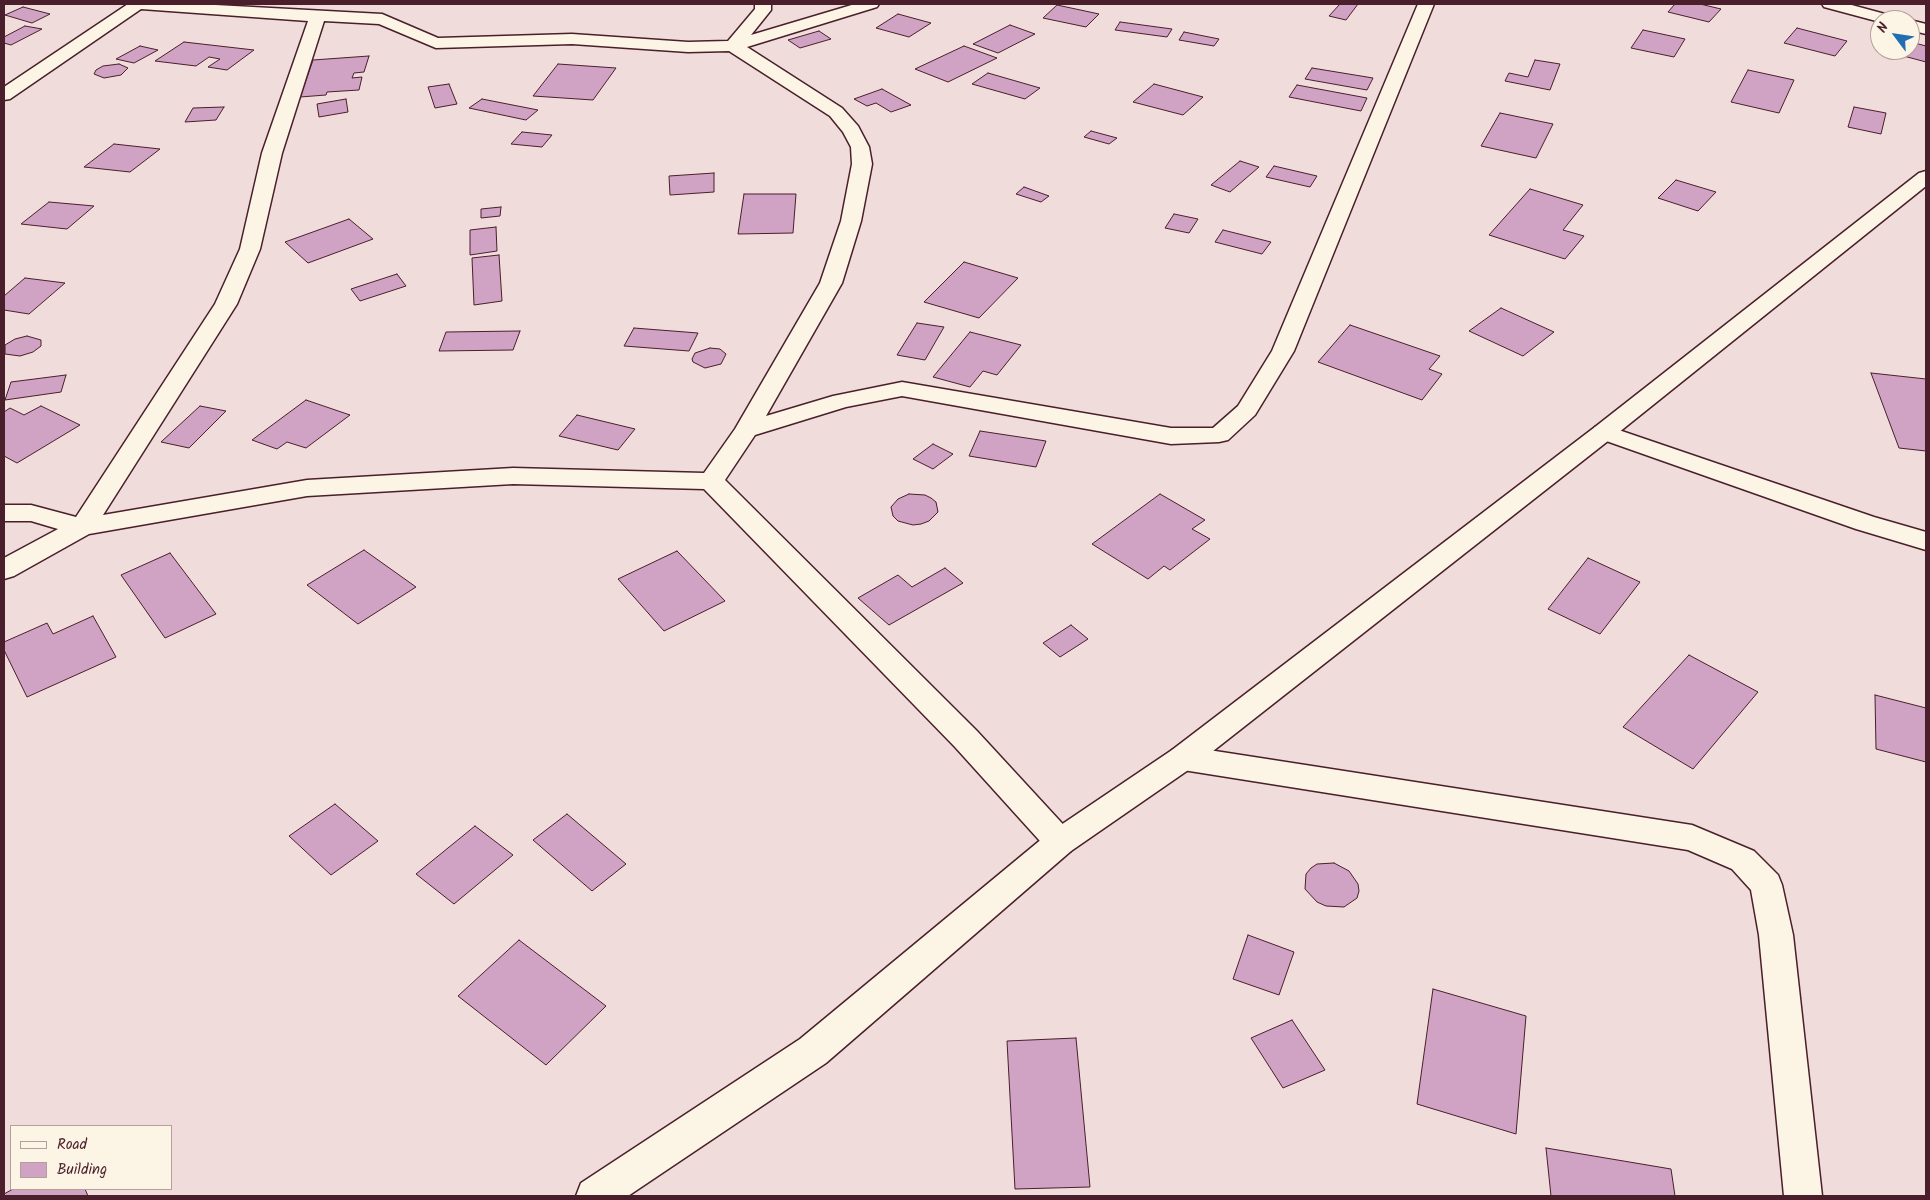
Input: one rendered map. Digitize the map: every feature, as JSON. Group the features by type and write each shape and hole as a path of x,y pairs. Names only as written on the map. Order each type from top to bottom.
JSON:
{"street":[{"path":"4,95 137,4 192,5 267,14 382,20 436,43 572,39 688,47 733,46 871,4"},
{"path":"733,46 762,10 763,4"},
{"path":"746,430 841,401 902,389 1171,436 1219,434 1247,410 1283,351 1426,4"},
{"path":"1830,4 1870,15"},
{"path":"82,527 226,304 250,249 272,153 318,16"},
{"path":"711,481 746,430 831,283 851,222 862,164 860,147 852,130 836,112 733,46"},
{"path":"595,1196 813,1051 1060,842 1183,758 1604,432 1926,176"},
{"path":"1604,432 1865,523 1926,541"},
{"path":"4,570 82,527 307,488 513,476 711,481 966,739 1060,842"},
{"path":"4,513 31,513 82,527"},
{"path":"1183,758 1692,838 1743,860 1766,885 1776,935 1803,1196"}],"building":[{"path":"1340,4 1358,4 1346,20 1329,16"},
{"path":"1675,4 1700,4 1721,9 1709,22 1668,12"},
{"path":"1057,5 1099,14 1086,27 1043,18"},
{"path":"23,7 50,14 32,23 5,15"},
{"path":"898,14 931,23 909,37 876,28"},
{"path":"1120,22 1172,29 1167,37 1115,30"},
{"path":"1010,25 1035,34 998,53 973,44"},
{"path":"25,26 42,29 11,45 4,43 4,37"},
{"path":"1797,28 1847,41 1835,56 1784,43"},
{"path":"1643,30 1685,39 1674,57 1631,48"},
{"path":"819,31 831,39 800,48 788,40"},
{"path":"1184,32 1219,39 1214,46 1179,40"},
{"path":"184,42 254,50 227,70 208,67 220,59 209,57 196,66 155,61"},
{"path":"1920,44 1926,46 1926,62 1919,60"},
{"path":"140,46 158,50 134,63 116,59"},
{"path":"964,46 997,58 948,82 915,69"},
{"path":"369,56 364,72 354,73 352,78 362,77 359,90 327,92 326,95 300,97 313,60"},
{"path":"1535,60 1560,64 1550,90 1505,81 1509,73 1528,77"},
{"path":"119,64 128,68 121,75 104,78 94,74 96,70 103,66"},
{"path":"558,64 616,68 593,100 533,96"},
{"path":"1312,68 1373,78 1367,90 1305,79"},
{"path":"1748,70 1794,80 1779,113 1731,102"},
{"path":"988,73 1040,88 1025,99 972,84"},
{"path":"449,84 457,104 435,108 428,87"},
{"path":"1154,84 1203,97 1183,115 1133,102"},
{"path":"1297,85 1367,98 1361,111 1289,97"},
{"path":"882,89 911,105 891,112 876,103 867,106 854,99"},
{"path":"346,99 348,112 319,117 317,104"},
{"path":"482,99 538,110 526,120 469,108"},
{"path":"224,107 216,120 185,122 193,108"},
{"path":"1854,107 1886,113 1881,134 1848,127"},
{"path":"1500,113 1553,124 1536,158 1481,146"},
{"path":"1091,131 1117,138 1109,144 1084,137"},
{"path":"522,132 552,135 542,147 511,144"},
{"path":"114,144 160,149 130,172 84,167"},
{"path":"1240,161 1259,167 1230,192 1211,185"},
{"path":"1274,166 1317,176 1310,187 1266,177"},
{"path":"714,173 714,192 670,195 669,176"},
{"path":"1676,180 1716,192 1698,211 1658,198"},
{"path":"1024,187 1049,196 1041,202 1016,194"},
{"path":"1530,189 1583,205 1563,230 1584,236 1565,259 1489,235"},
{"path":"744,194 796,194 793,233 738,234"},
{"path":"49,202 94,206 67,229 21,224"},
{"path":"501,207 500,216 481,218 481,209"},
{"path":"1174,214 1198,219 1189,233 1165,228"},
{"path":"349,219 373,239 308,263 285,242"},
{"path":"496,227 497,251 470,255 470,230"},
{"path":"1223,230 1271,242 1262,254 1215,242"},
{"path":"499,255 502,301 474,305 472,258"},
{"path":"964,262 1018,278 979,318 924,302"},
{"path":"397,274 406,286 360,301 351,289"},
{"path":"25,278 65,283 29,314 4,310 4,296"},
{"path":"1501,308 1554,332 1523,356 1469,331"},
{"path":"917,323 944,327 925,360 897,355"},
{"path":"1350,325 1440,356 1429,369 1442,374 1422,400 1318,362"},
{"path":"634,328 698,333 689,351 624,346"},
{"path":"520,331 513,350 439,351 446,332"},
{"path":"970,332 1021,345 997,375 983,371 970,387 933,377"},
{"path":"27,336 41,340 41,346 33,352 20,356 5,354 5,345 15,339"},
{"path":"710,348 720,349 726,354 721,364 705,368 693,362 692,359 695,353"},
{"path":"1871,373 1926,379 1926,451 1899,448"},
{"path":"66,375 61,392 5,400 11,382"},
{"path":"306,400 350,415 306,448 287,442 277,449 252,440"},
{"path":"41,406 80,425 17,463 4,456 4,412 10,408 24,415"},
{"path":"200,406 226,411 189,448 161,442"},
{"path":"577,415 635,429 618,450 559,436"},
{"path":"980,431 1046,441 1036,467 969,456"},
{"path":"933,444 953,454 933,469 913,459"},
{"path":"909,494 925,495 931,498 936,502 938,512 929,521 921,524 913,525 898,521 893,516 891,507 898,499"},
{"path":"1160,494 1205,520 1192,529 1210,539 1170,570 1164,566 1148,579 1092,544"},
{"path":"364,550 416,587 358,624 307,585"},
{"path":"677,551 725,601 664,631 618,579"},
{"path":"170,553 216,614 165,638 121,575"},
{"path":"1588,558 1640,582 1600,634 1548,609"},
{"path":"945,568 963,583 889,625 858,598 898,575 912,587"},
{"path":"93,616 116,657 27,697 4,650 4,642 47,623 53,634"},
{"path":"1071,625 1088,639 1060,657 1043,643"},
{"path":"1689,655 1758,692 1693,769 1623,727"},
{"path":"1875,695 1926,708 1926,762 1876,749"},
{"path":"335,804 378,841 331,875 289,836"},
{"path":"567,814 626,864 592,891 533,840"},
{"path":"475,826 513,855 454,904 416,874"},
{"path":"1334,863 1349,871 1358,884 1357,898 1344,907 1326,906 1317,902 1305,889 1306,874 1311,868 1317,864"},
{"path":"1248,935 1294,952 1279,995 1233,979"},
{"path":"519,940 606,1006 546,1065 458,996"},
{"path":"1433,989 1526,1016 1516,1134 1417,1104"},
{"path":"1292,1020 1325,1070 1283,1088 1251,1038"},
{"path":"1076,1038 1090,1187 1015,1189 1007,1041"},
{"path":"1546,1148 1671,1169 1675,1196 1551,1196"},
{"path":"11,1190 85,1190 88,1196 4,1196 4,1194"}]}
